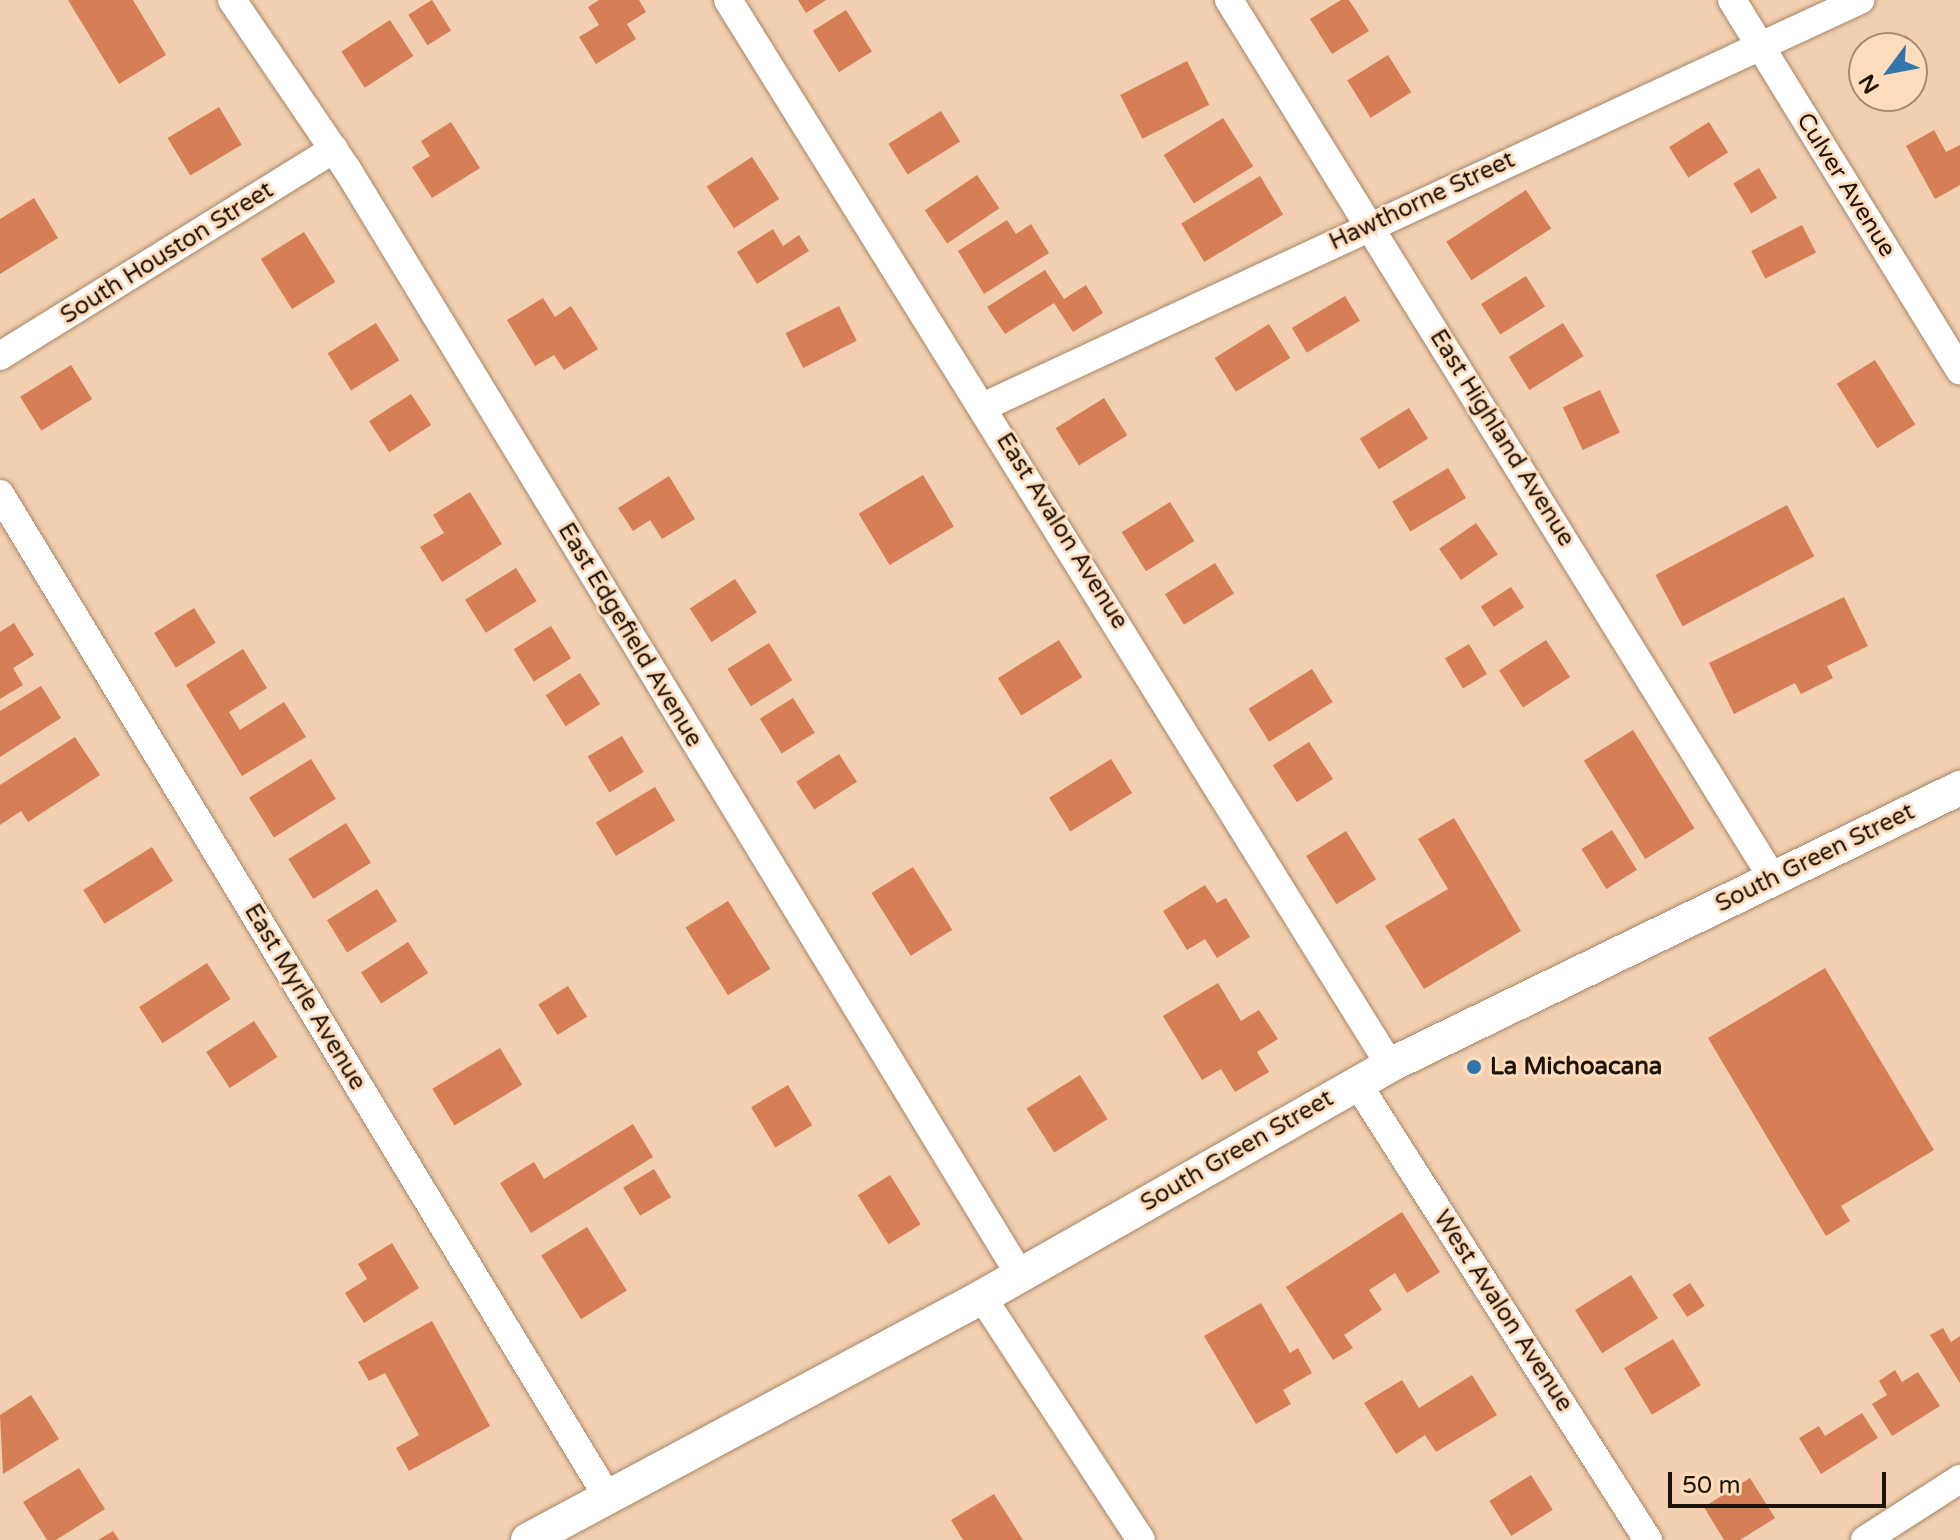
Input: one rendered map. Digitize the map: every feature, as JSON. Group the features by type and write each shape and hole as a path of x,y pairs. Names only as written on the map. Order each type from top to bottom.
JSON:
{"street":[{"name":"East Edgefield Avenue","path":"232,0 334,149 1020,1275"},
{"name":"East Avalon Avenue","path":"728,0 985,406 1390,1065"},
{"name":"East Highland Avenue","path":"1229,0 1371,224 1772,877"},
{"name":"Culver Avenue","path":"1732,0 1960,370"},
{"name":"Hawthorne Street","path":"985,406 1371,224 1860,0"},
{"name":"South Houston Street","path":"0,356 334,149"},
{"name":"East Myrle Avenue","path":"0,494 609,1499"},
{"name":"South Green Street","path":"550,1535 609,1499 982,1297 1390,1065 1960,788"},
{"name":"West Avalon Avenue","path":"1357,1083 1648,1540"},
{"path":"982,1297 1141,1540"},
{"path":"1865,1540 1960,1479"}],"building":[{"path":"68,0 133,0 166,55 119,84"},
{"path":"432,0 451,31 427,45 408,15"},
{"path":"599,0 639,0 646,12 627,24 636,39 596,64 579,37 599,25 588,7"},
{"path":"798,0 826,0 806,13"},
{"path":"1341,0 1349,0 1369,31 1332,54 1310,19"},
{"path":"846,10 872,52 839,72 813,31"},
{"path":"390,20 413,56 365,88 341,52"},
{"path":"1388,55 1411,92 1371,118 1347,80"},
{"path":"1187,61 1209,105 1142,139 1120,95"},
{"path":"219,107 242,145 190,176 168,138"},
{"path":"941,111 960,142 907,174 888,144"},
{"path":"1223,118 1253,166 1194,203 1164,155"},
{"path":"451,122 480,168 432,198 412,167 430,156 421,141"},
{"path":"1709,122 1728,153 1688,177 1669,147"},
{"path":"1934,130 1946,152 1960,145 1960,185 1935,199 1906,146"},
{"path":"752,157 779,199 734,228 707,186"},
{"path":"1759,168 1777,198 1751,213 1733,183"},
{"path":"977,175 999,208 947,243 925,210"},
{"path":"1260,176 1283,215 1204,262 1181,223"},
{"path":"1526,190 1551,229 1471,280 1446,242"},
{"path":"34,198 58,238 0,274 0,219"},
{"path":"1007,220 1016,234 1031,224 1049,253 984,294 958,251"},
{"path":"1802,225 1816,253 1765,278 1751,251"},
{"path":"773,229 783,246 799,235 809,251 757,284 737,252"},
{"path":"304,232 335,282 292,309 261,259"},
{"path":"1045,270 1064,299 1086,285 1103,313 1073,332 1054,303 1005,334 987,307"},
{"path":"1526,276 1545,307 1500,335 1481,304"},
{"path":"1345,296 1360,321 1307,353 1292,328"},
{"path":"543,298 555,317 571,306 598,349 564,370 554,355 535,366 507,320"},
{"path":"839,306 857,341 803,368 786,333"},
{"path":"376,323 399,360 351,391 328,353"},
{"path":"1563,323 1584,356 1529,390 1509,357"},
{"path":"1269,324 1290,358 1236,392 1215,358"},
{"path":"1875,360 1915,424 1877,448 1837,384"},
{"path":"71,365 92,399 41,431 20,397"},
{"path":"1600,390 1620,433 1583,450 1563,407"},
{"path":"411,394 431,425 389,452 369,421"},
{"path":"1104,398 1127,435 1079,466 1056,428"},
{"path":"1409,408 1428,439 1379,469 1360,439"},
{"path":"1448,468 1466,498 1410,531 1392,501"},
{"path":"923,475 954,526 890,565 859,514"},
{"path":"669,476 695,519 662,539 650,520 633,531 618,508"},
{"path":"470,492 502,544 442,582 420,547 444,533 433,515"},
{"path":"1170,502 1194,541 1146,571 1122,532"},
{"path":"1787,505 1814,556 1683,626 1655,575"},
{"path":"1476,523 1498,554 1461,580 1439,549"},
{"path":"1215,563 1234,594 1184,625 1165,594"},
{"path":"516,568 537,601 486,633 465,600"},
{"path":"735,579 757,613 711,642 690,608"},
{"path":"1511,587 1524,607 1494,627 1481,607"},
{"path":"1844,597 1868,646 1827,666 1833,678 1801,694 1795,683 1734,714 1709,663"},
{"path":"194,608 216,643 176,668 154,633"},
{"path":"14,623 34,655 13,668 23,685 0,699 0,632"},
{"path":"551,626 571,658 534,682 514,649"},
{"path":"1059,640 1082,677 1021,715 998,678"},
{"path":"1546,640 1570,677 1523,707 1499,670"},
{"path":"769,643 792,680 751,706 727,669"},
{"path":"1469,644 1487,674 1463,688 1445,658"},
{"path":"243,649 267,688 229,712 240,730 284,702 306,737 242,776 186,685"},
{"path":"1312,669 1333,702 1269,742 1248,709"},
{"path":"580,673 600,704 566,726 546,695"},
{"path":"41,686 61,718 0,757 0,711"},
{"path":"793,698 815,733 782,753 760,719"},
{"path":"1633,730 1694,828 1645,859 1584,761"},
{"path":"622,736 644,772 609,793 588,757"},
{"path":"75,737 100,775 28,822 21,811 0,825 0,785"},
{"path":"1309,742 1333,779 1297,802 1273,765"},
{"path":"839,754 857,782 814,809 796,782"},
{"path":"311,759 336,799 274,838 249,798"},
{"path":"1111,759 1132,793 1070,832 1049,798"},
{"path":"655,787 675,820 616,856 596,823"},
{"path":"1454,818 1521,931 1424,989 1385,926 1448,889 1418,839"},
{"path":"346,823 371,863 313,899 288,859"},
{"path":"1612,830 1637,870 1606,889 1581,849"},
{"path":"1346,831 1376,879 1336,904 1306,856"},
{"path":"152,847 173,881 105,924 83,890"},
{"path":"913,867 952,930 911,956 871,893"},
{"path":"1205,885 1217,903 1226,898 1250,937 1217,958 1205,939 1187,950 1163,911"},
{"path":"377,889 397,921 347,952 327,920"},
{"path":"728,901 770,969 728,995 686,927"},
{"path":"408,942 428,973 381,1004 361,972"},
{"path":"207,963 230,999 162,1043 139,1007"},
{"path":"1825,968 1934,1150 1841,1206 1850,1221 1826,1236 1708,1038"},
{"path":"1218,983 1241,1021 1259,1010 1278,1039 1257,1052 1269,1072 1235,1092 1221,1069 1202,1080 1163,1016"},
{"path":"568,986 587,1017 557,1035 538,1005"},
{"path":"254,1021 277,1057 230,1088 206,1052"},
{"path":"500,1048 522,1085 454,1126 432,1089"},
{"path":"1080,1075 1108,1119 1054,1152 1027,1108"},
{"path":"788,1085 812,1125 775,1147 751,1107"},
{"path":"633,1124 653,1157 531,1233 500,1183 534,1162 544,1179"},
{"path":"654,1169 671,1197 640,1216 623,1188"},
{"path":"890,1175 921,1224 889,1244 858,1195"},
{"path":"1402,1212 1440,1272 1407,1293 1395,1273 1369,1290 1382,1310 1344,1335 1353,1348 1333,1360 1286,1287"},
{"path":"587,1227 627,1291 581,1319 541,1256"},
{"path":"392,1243 419,1288 364,1323 345,1293 367,1279 358,1264"},
{"path":"1631,1275 1658,1318 1602,1353 1575,1310"},
{"path":"1690,1283 1705,1306 1687,1317 1672,1294"},
{"path":"1261,1303 1290,1353 1298,1348 1312,1373 1283,1390 1291,1404 1256,1424 1204,1336"},
{"path":"432,1321 490,1426 409,1471 396,1448 419,1435 385,1373 369,1381 358,1362"},
{"path":"1943,1328 1951,1342 1960,1336 1960,1383 1930,1335"},
{"path":"1673,1339 1701,1385 1652,1415 1624,1368"},
{"path":"1895,1370 1902,1382 1918,1372 1940,1406 1892,1436 1872,1404 1887,1395 1879,1381"},
{"path":"1472,1375 1497,1415 1436,1452 1425,1435 1396,1454 1364,1403 1402,1380 1419,1408"},
{"path":"31,1395 59,1439 3,1474 0,1415"},
{"path":"1862,1413 1878,1438 1821,1474 1799,1438 1819,1426 1825,1436"},
{"path":"79,1468 105,1509 56,1540 47,1540 23,1502"},
{"path":"1531,1475 1553,1510 1511,1536 1489,1501"},
{"path":"1750,1478 1775,1518 1740,1540 1724,1540 1704,1507"},
{"path":"994,1494 1023,1540 963,1540 951,1520"},
{"path":"113,1531 119,1540 98,1540"}],"place":[{"name":"La Michoacana","path":"1474,1067"}]}
